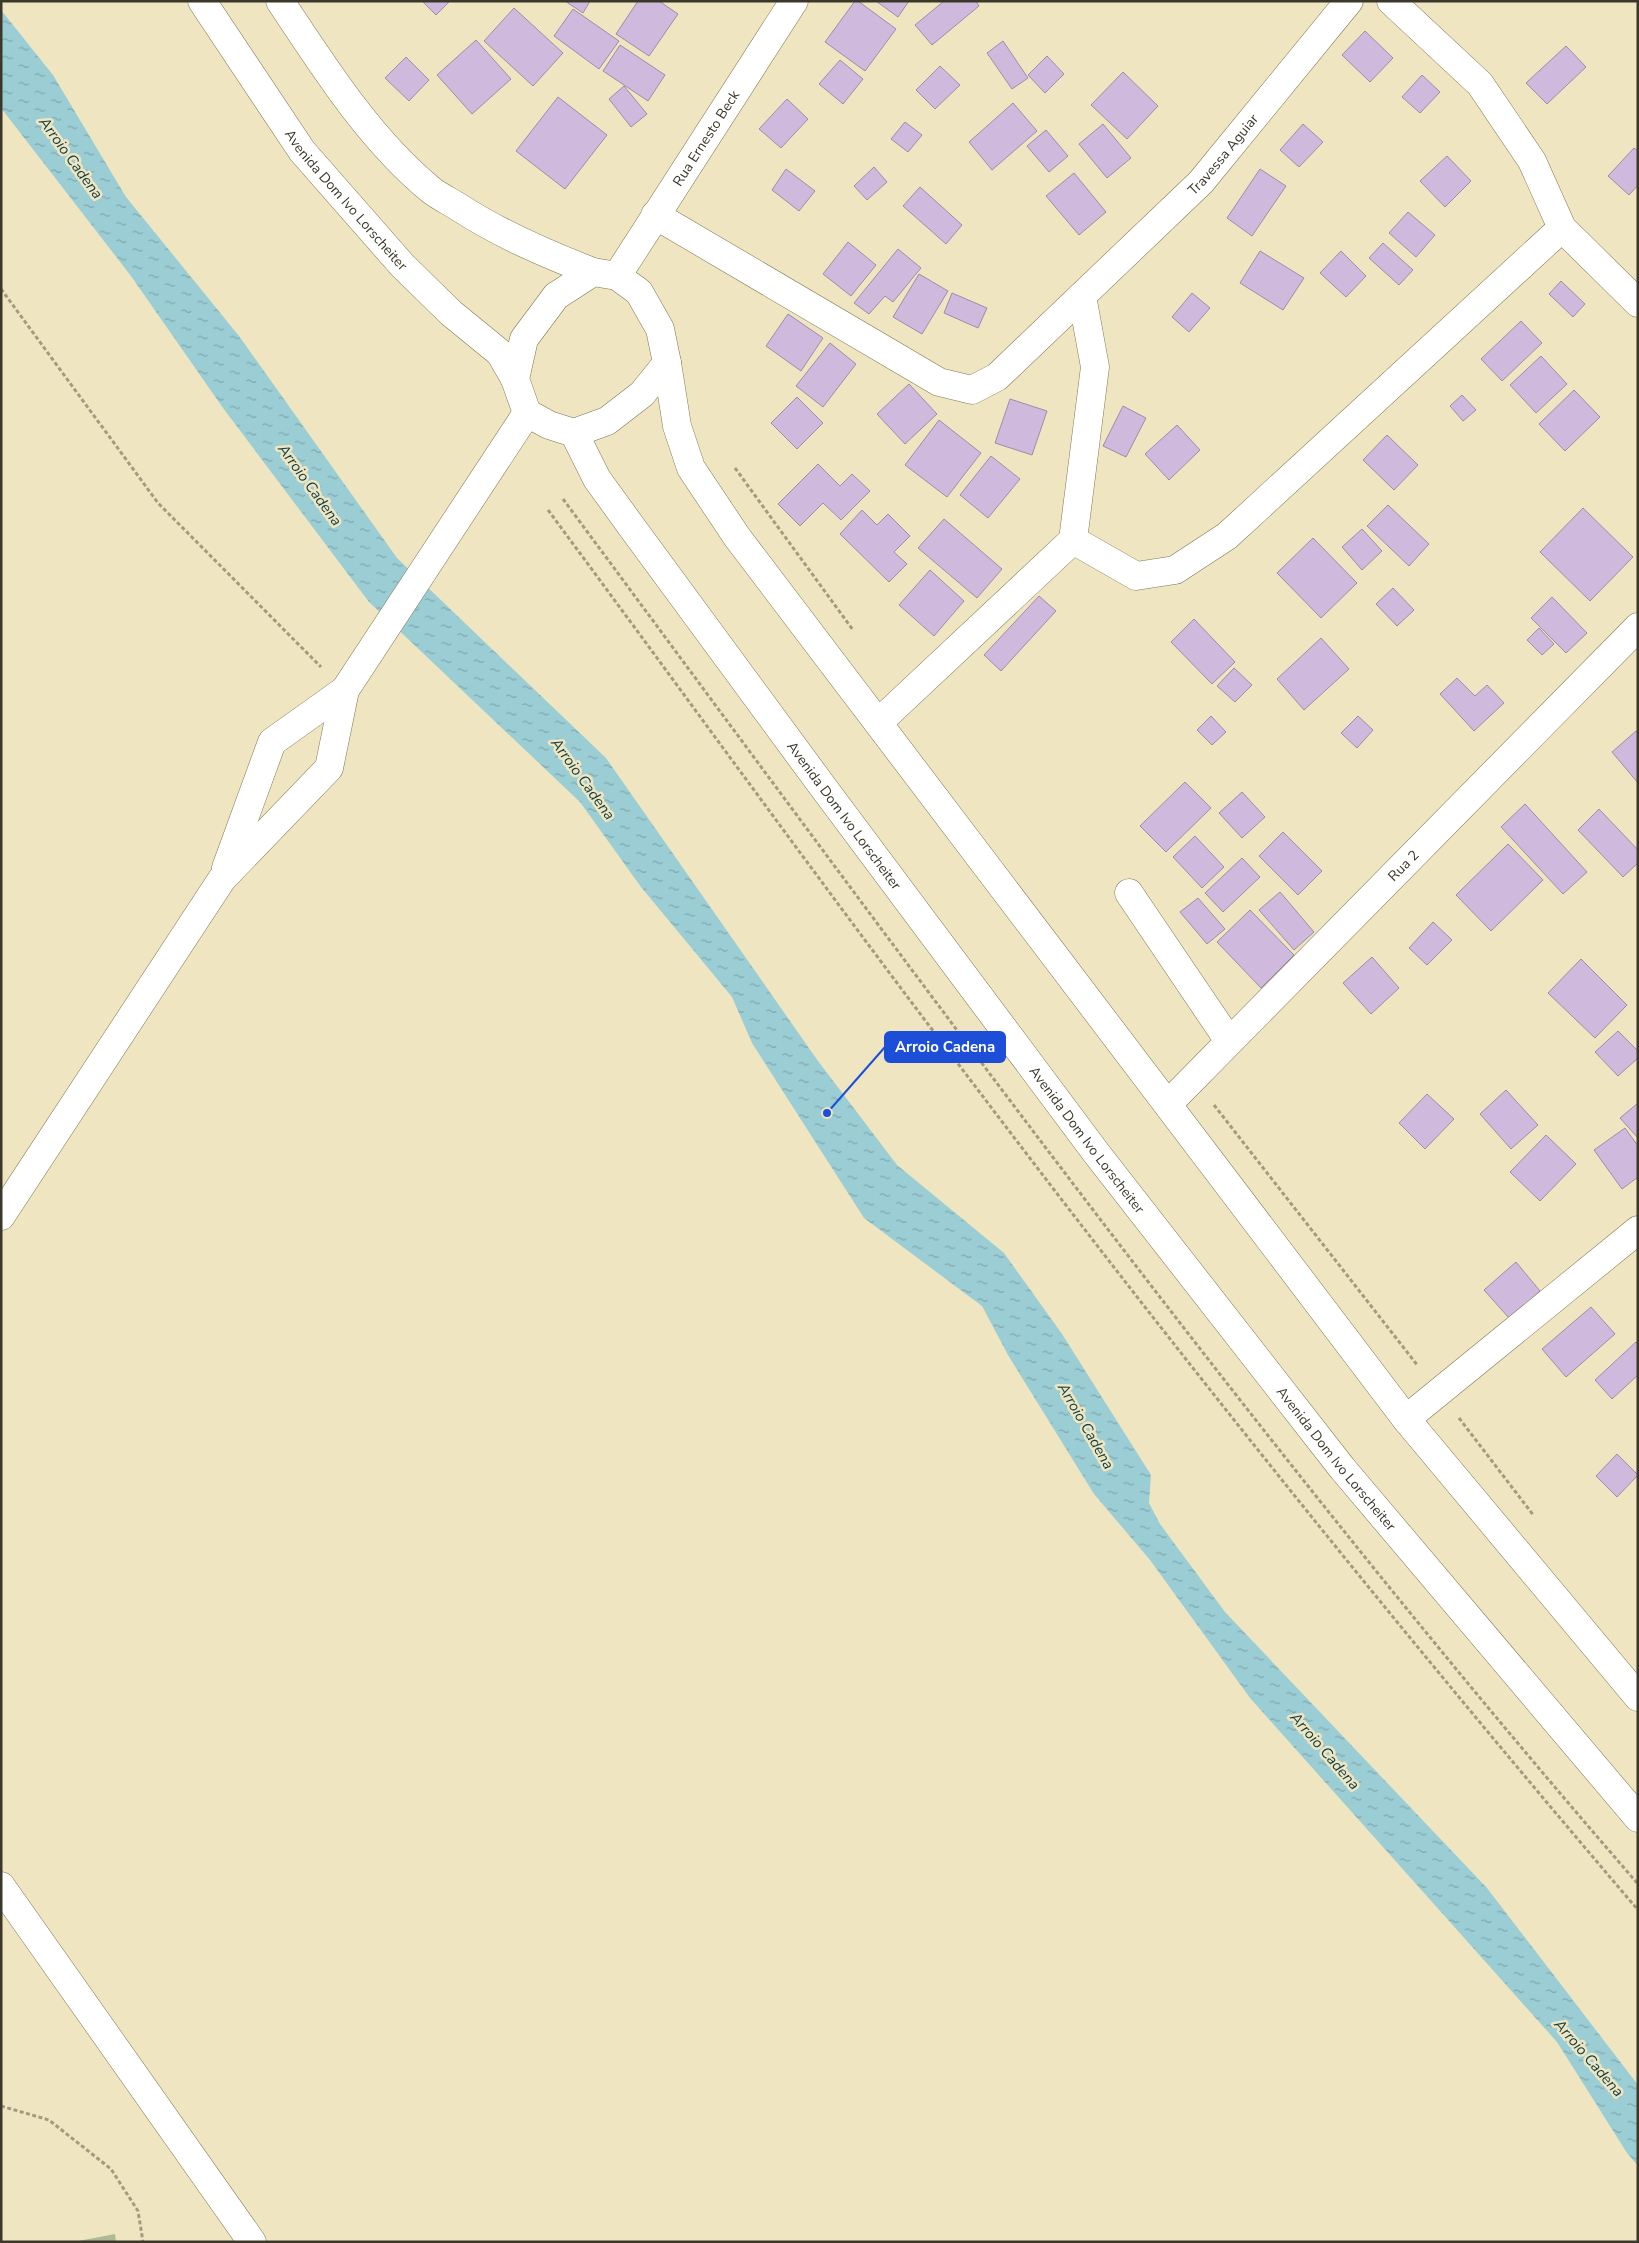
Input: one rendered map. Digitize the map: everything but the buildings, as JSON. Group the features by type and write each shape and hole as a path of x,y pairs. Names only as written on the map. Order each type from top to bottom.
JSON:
{"main road":[{"name":"Avenida Dom Ivo Lorscheiter","path":"202,1 302,151 402,265 451,313 500,353 515,379 527,413"},
{"path":"280,1 323,66 384,144 432,190 482,223 519,243 605,274 639,292 660,329 677,426 691,468 708,496 768,579 879,722 1406,1419 1638,1697"},
{"name":"Rua Ernesto Beck","path":"605,274 654,215 794,1"},
{"name":"Travessa Aguiar","path":"654,215 939,382 972,390 997,377 1201,182 1349,1"},
{"path":"1391,1 1480,84 1532,161 1562,228 1638,303"},
{"path":"1073,540 1136,576 1175,570 1227,536 1562,228"},
{"path":"515,379 524,339 556,296 605,274"},
{"path":"879,722 1073,540 1095,367 1082,296"},
{"path":"222,879 272,742 345,690 527,413 549,425 574,432 607,421 642,394 667,363"},
{"name":"Avenida Dom Ivo Lorscheiter","path":"574,432 597,479 631,526 1097,1154 1342,1468 1638,1818"},
{"name":"Rua 2","path":"1168,1104 1638,627"},
{"path":"1,1216 222,879 329,768 345,690"},
{"path":"1129,894 1229,1040"},
{"path":"1406,1419 1638,1230"},
{"path":"1,1886 252,2242"}],"path":[{"path":"1,289 158,503 345,690"},
{"path":"548,510 976,1089 1135,1295 1336,1550 1510,1761 1638,1910"},
{"path":"1,2106 49,2120 111,2169 138,2211 143,2242"}],"green space":[{"path":"115,2234 116,2242 73,2242"}],"water":[{"name":"Arroio Cadena","path":"1,10 53,75 126,197 239,336 397,558 606,758 818,1061 897,1165 1004,1253 1062,1334 1151,1475 1149,1503 1160,1524 1225,1612 1487,1888 1638,2085 1638,2166 1627,2153 1557,2042 1250,1698 1150,1560 1094,1494 1008,1355 982,1306 864,1218 752,1043 732,997 641,887 580,802 369,602 223,408 131,276 1,108"}],"place":[{"name":"Arroio Cadena","path":"827,1113"}]}
